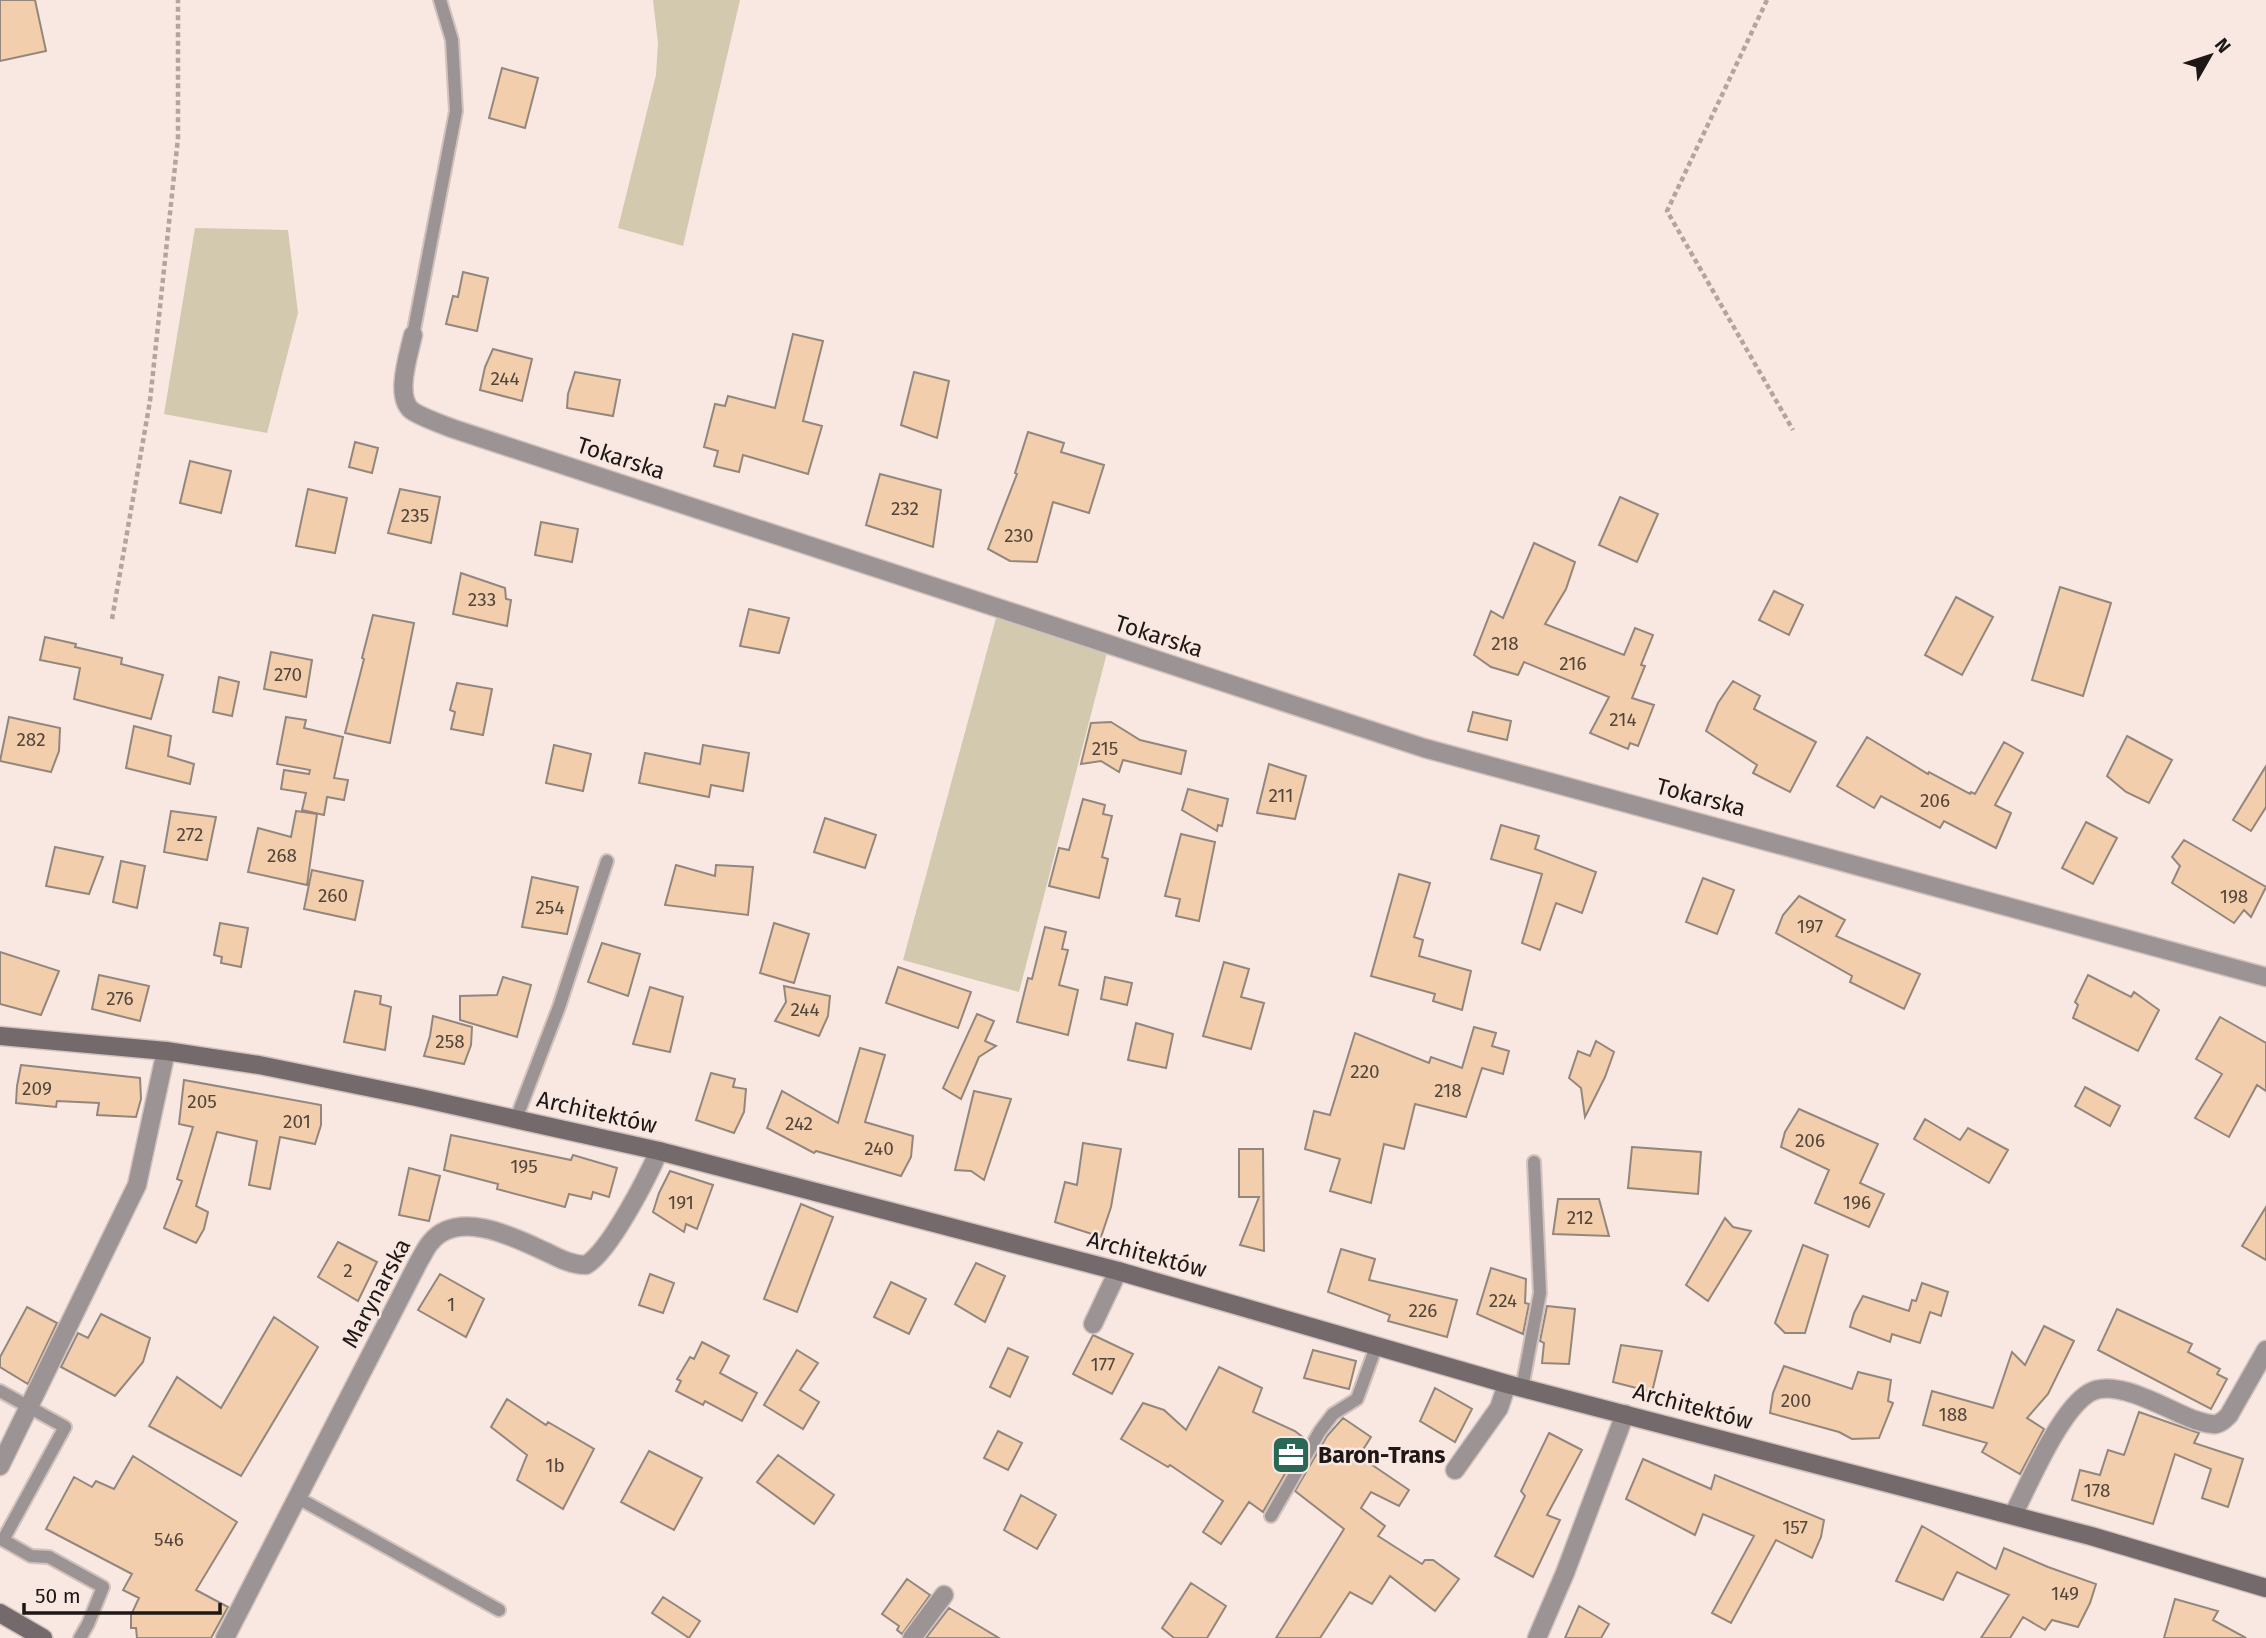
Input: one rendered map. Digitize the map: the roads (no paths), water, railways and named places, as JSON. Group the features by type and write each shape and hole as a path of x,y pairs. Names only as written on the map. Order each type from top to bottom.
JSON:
{"street":[{"name":"Tokarska","path":"413,335 403,397 411,411 454,429 1424,748 2266,977"},
{"name":"Architektów","path":"0,1036 166,1051 259,1065 659,1151 1118,1271 1514,1386 2091,1536 2266,1588"},
{"path":"0,1466 137,1185 166,1051"},
{"name":"Marynarska","path":"225,1638 432,1240 452,1228 480,1227 526,1243 567,1262 586,1265 601,1251 623,1219 659,1151"},
{"path":"1093,1324 1118,1271"},
{"path":"2013,1516 2062,1423 2091,1391 2102,1388 2136,1394 2197,1420 2217,1424 2229,1415 2266,1350"},
{"path":"1455,1470 1514,1386"},
{"path":"1537,1638 1565,1573 1625,1414"},
{"path":"912,1638 944,1595"},
{"path":"0,1613 43,1638"}],"lane":[{"name":"Tokarska","path":"413,335 456,111 452,40 440,0"},
{"path":"516,1119 559,1007 607,862"},
{"path":"1514,1386 1540,1293 1534,1162"},
{"path":"1271,1516 1320,1431 1333,1414 1357,1399 1376,1347"},
{"path":"0,1391 65,1427 2,1540 31,1556 49,1557 103,1587 89,1625 80,1638"},
{"path":"298,1498 499,1610"}],"place":[{"name":"Baron-Trans","path":"1291,1455"}]}
